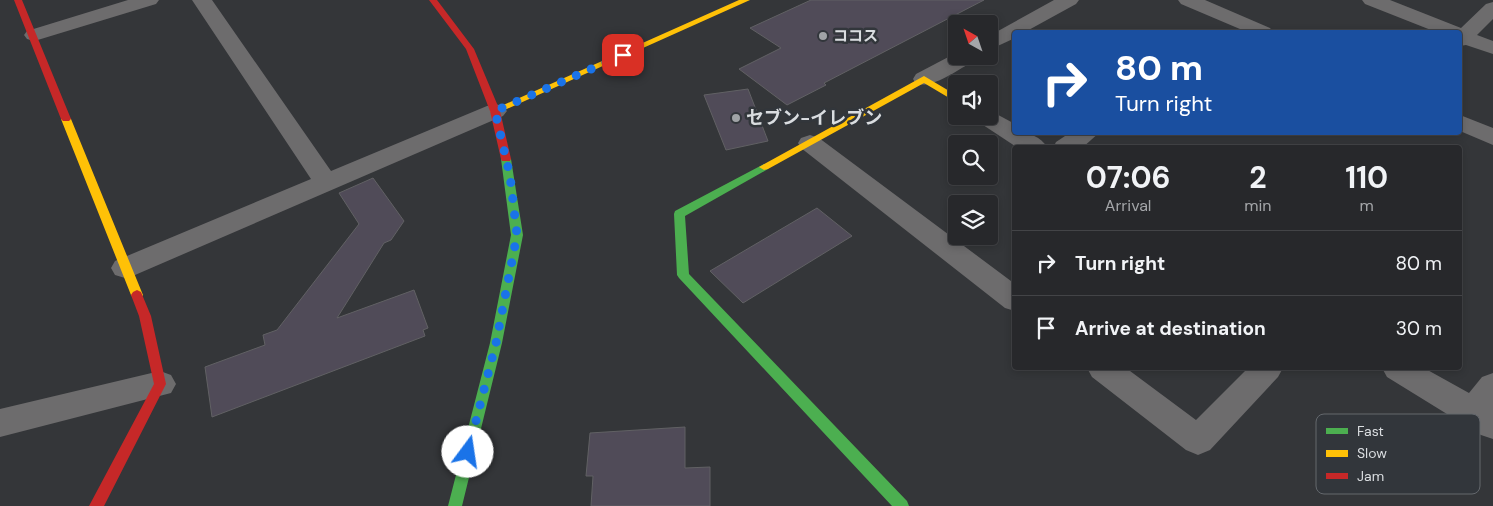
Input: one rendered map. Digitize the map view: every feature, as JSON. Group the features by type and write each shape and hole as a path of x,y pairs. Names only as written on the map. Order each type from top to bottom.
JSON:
{"street":[{"path":"18,0 34,35 145,316 160,384 96,506"},
{"path":"34,35 149,0"},
{"path":"202,0 326,182"},
{"path":"433,0 470,49 495,111 510,176 517,235 496,343 455,506"},
{"path":"125,268 495,111 746,0"},
{"path":"1014,30 1069,0"},
{"path":"1188,0 1249,30"},
{"path":"1372,0 1444,30"},
{"path":"1462,34 1493,8"},
{"path":"998,39 1012,31"},
{"path":"1462,37 1493,48"},
{"path":"902,506 683,275 679,214 810,144 950,65"},
{"path":"924,79 948,94"},
{"path":"1462,123 1493,137"},
{"path":"998,124 1012,133"},
{"path":"1015,135 1031,145"},
{"path":"1069,145 1084,135"},
{"path":"810,144 1012,298"},
{"path":"1106,370 1198,440 1265,370"},
{"path":"1401,370 1475,414"},
{"path":"0,423 160,384"},
{"path":"1483,419 1493,386"}],"building":[{"path":"811,0 984,0 955,15 948,15 948,19 824,83 826,85 787,105 739,69 781,48 750,28"},
{"name":"セブン-イレブン","path":"748,89 768,141 726,150 704,95"},
{"path":"373,178 404,221 391,240 384,243 337,318 414,290 428,328 423,330 425,336 212,417 205,367 265,345 263,335 277,330 359,224 339,193"},
{"path":"817,208 852,236 743,303 710,271"},
{"path":"685,427 685,468 710,467 710,506 591,506 593,476 586,476 590,433"}],"traffic: fast":[{"path":"455,506 496,343 517,235 506,159"},
{"path":"764,167 679,214 683,275 902,506"}],"traffic: slow":[{"path":"495,111 746,0"},
{"path":"764,167 924,79 948,94"},
{"path":"66,119 137,295"}],"traffic: jam":[{"path":"18,0 66,119"},
{"path":"433,0 470,49 495,111 506,159"},
{"path":"96,506 160,384 145,316 137,295"}],"place":[{"name":"ココス","path":"823,36"},
{"name":"セブン-イレブン","path":"736,118"}],"route":[{"path":"468,452 496,343 517,235 510,176 495,111 623,55"}]}
